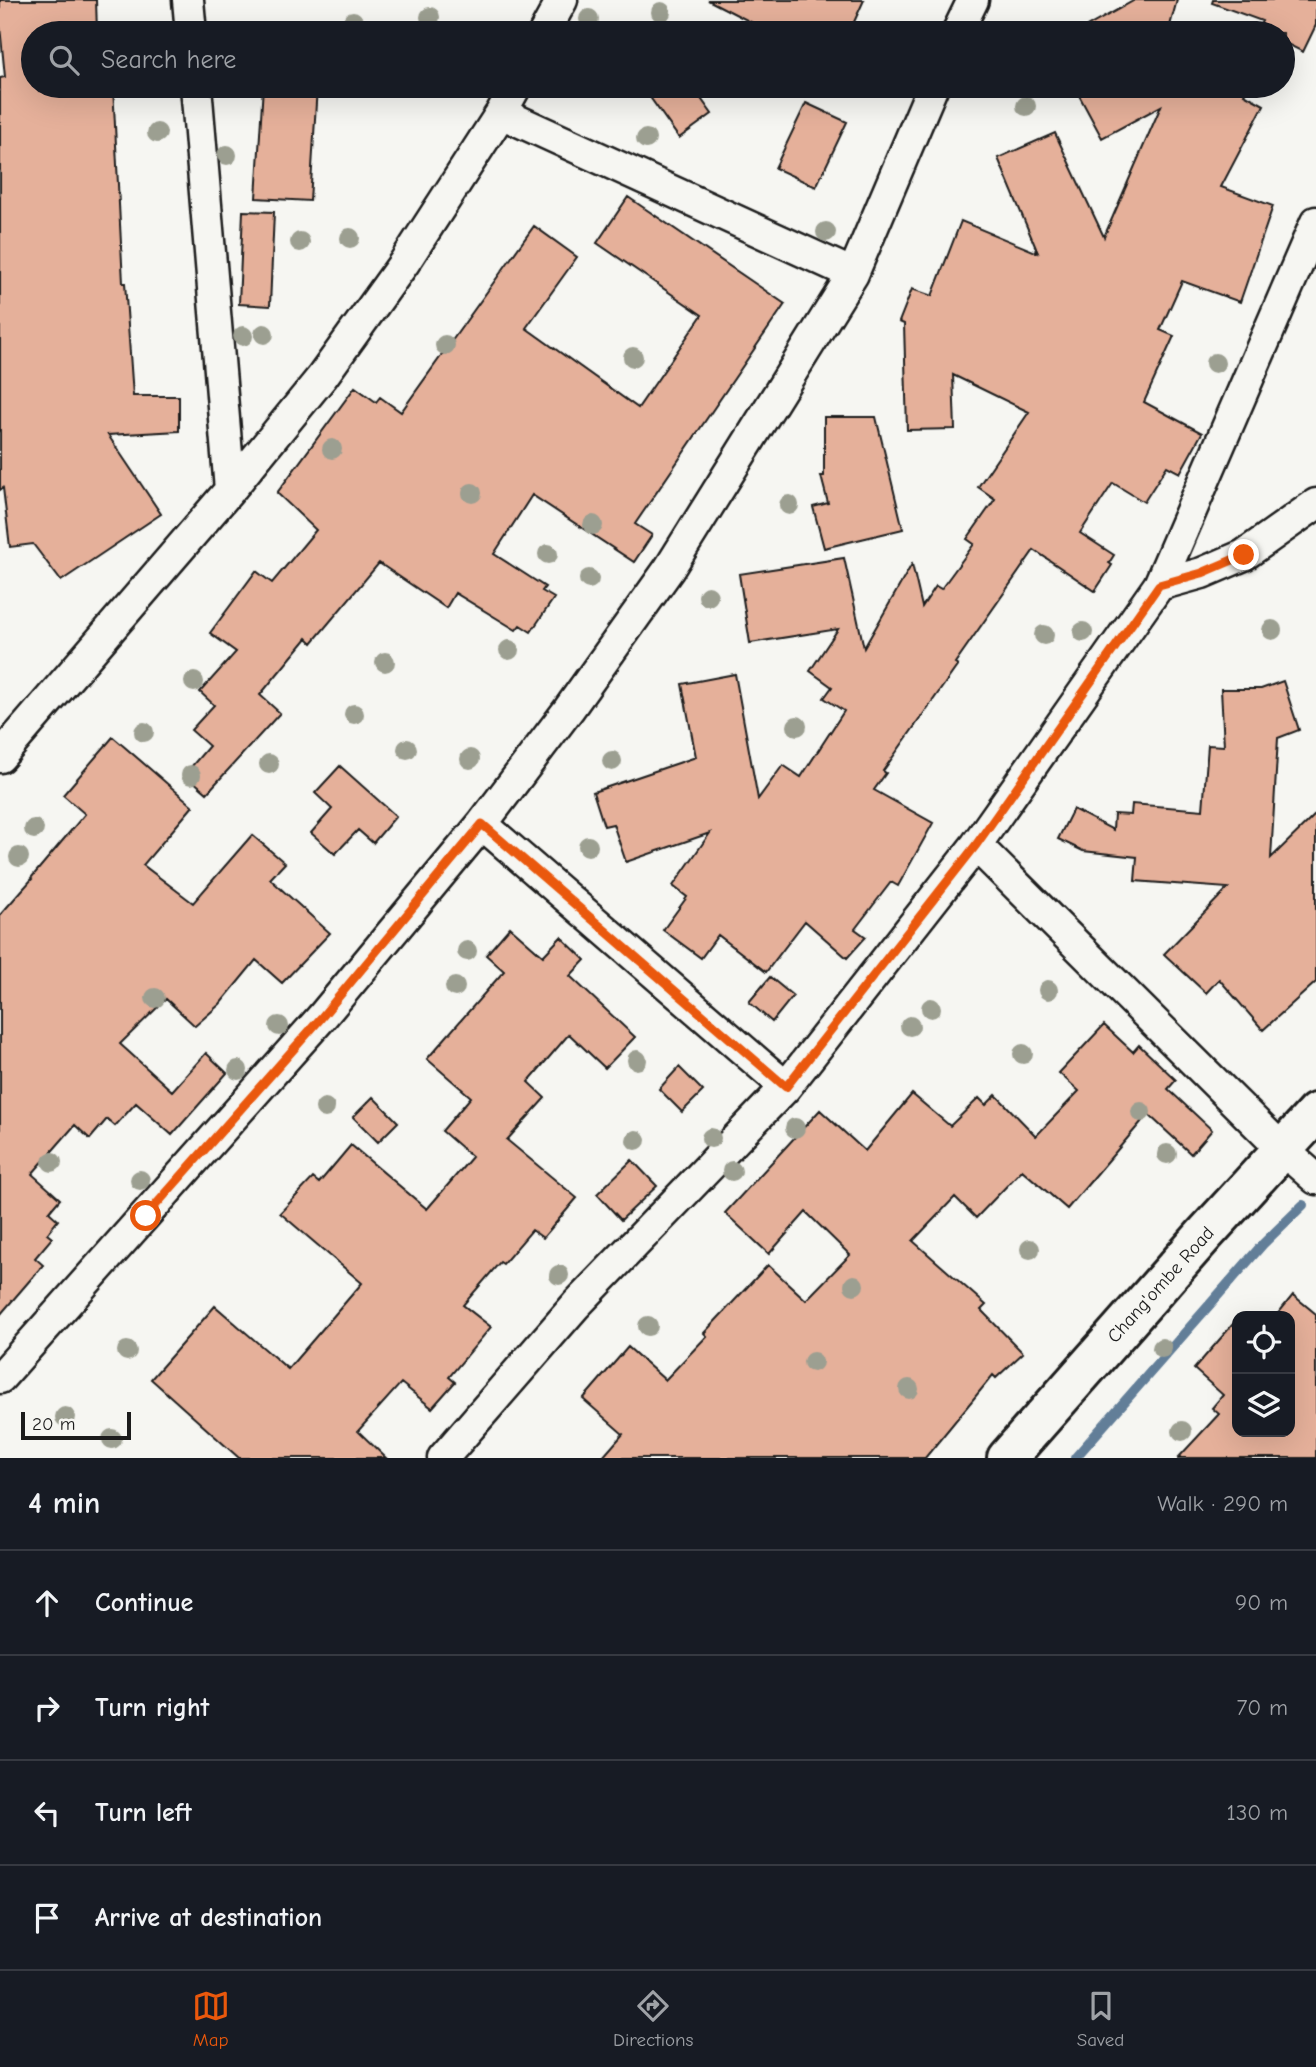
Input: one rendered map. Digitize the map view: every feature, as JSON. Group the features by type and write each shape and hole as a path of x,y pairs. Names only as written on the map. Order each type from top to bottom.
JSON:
{"street":[{"path":"188,0 190,21"},
{"path":"551,21 562,0"},
{"path":"963,21 973,0"},
{"path":"197,98 230,490"},
{"path":"0,757 230,490 337,356 404,263 509,98"},
{"path":"0,1378 312,1028 482,824 569,709 669,569 853,274 928,98"},
{"path":"501,113 853,274"},
{"path":"443,1458 576,1305 786,1087 976,845 1159,585 1316,222"},
{"path":"1159,585 1202,573 1244,555 1316,504"},
{"path":"482,824 786,1087"},
{"path":"976,845 1282,1149 1316,1179"},
{"name":"Chang'ombe Road","path":"1007,1458 1316,1113"}],"building":[{"path":"0,0 96,0 97,21 21,21 21,98 114,98 123,283 133,396 179,396 179,431 108,435 161,514 61,581 33,544 10,547 3,488 0,490 0,78 5,77"},
{"path":"708,0 864,0 854,21 749,21"},
{"path":"1135,0 1177,0 1171,21 1097,21"},
{"path":"1213,0 1316,0 1316,25 1303,52 1295,48 1295,21 1262,21 1212,3"},
{"path":"262,98 316,98 310,201 256,198"},
{"path":"651,98 701,98 712,114 679,138"},
{"path":"1080,98 1251,98 1264,105 1221,187 1273,206 1240,302 1182,281 1160,330 1174,336 1144,402 1202,433 1180,473 1167,466 1144,502 1113,483 1080,533 1114,555 1109,563 1112,565 1095,591 1034,550 955,663 958,665 883,771 886,773 874,790 933,823 898,886 891,882 855,929 866,937 847,958 805,921 766,972 718,935 701,958 663,930 687,897 673,886 710,833 626,862 613,824 604,826 593,792 696,757 682,684 735,674 758,799 783,765 801,777 844,711 824,698 832,687 810,671 838,629 750,643 739,574 844,558 864,648 912,564 922,607 936,586 941,589 974,544 967,539 995,499 978,487 1029,412 953,375 955,429 907,430 904,324 899,322 912,289 932,296 961,221 1038,253 998,158 1055,133 1104,237 1161,106 1102,138"},
{"path":"806,103 847,122 816,187 775,168"},
{"path":"628,197 785,304 635,524 652,535 634,562 532,495 494,554 545,587 542,591 554,598 531,632 520,625 516,630 455,593 446,608 379,563 312,643 307,638 260,695 280,713 207,793 185,774 209,746 191,730 214,705 200,692 236,652 210,633 256,571 272,583 316,530 277,493 355,387 376,402 380,397 401,412 534,226 577,257 526,328 638,408 702,315 597,243"},
{"path":"243,211 274,212 270,306 239,304"},
{"path":"824,417 876,417 903,529 824,548 813,507 828,503 821,476 824,476"},
{"path":"1283,681 1299,730 1278,738 1271,858 1316,814 1316,982 1263,1030 1219,979 1206,993 1164,954 1228,888 1135,881 1137,857 1083,851 1058,839 1073,809 1113,830 1114,814 1131,815 1132,804 1203,810 1208,745 1224,746 1221,689 1261,689"},
{"path":"113,737 193,806 143,865 193,903 252,835 285,863 270,879 330,933 282,983 256,960 220,1004 195,1026 166,999 120,1044 172,1091 206,1053 227,1073 172,1135 136,1103 115,1126 107,1119 90,1139 75,1125 32,1174 60,1199 49,1212 58,1220 47,1234 52,1238 35,1258 43,1265 0,1315 0,915 85,814 63,795"},
{"path":"340,766 396,816 373,843 358,830 335,854 311,833 332,809 315,793"},
{"path":"510,927 543,956 561,937 585,960 570,976 635,1037 605,1068 569,1034 528,1082 545,1098 507,1140 577,1198 543,1238 532,1230 463,1305 491,1327 449,1377 455,1382 432,1408 401,1383 358,1431 386,1458 239,1458 151,1379 215,1306 288,1369 362,1283 280,1213 313,1178 319,1183 351,1145 427,1209 472,1157 442,1131 471,1097 427,1059 504,971 486,955"},
{"path":"770,977 793,996 772,1022 749,1002"},
{"path":"1104,1025 1133,1052 1139,1045 1176,1080 1168,1089 1212,1130 1191,1154 1148,1114 1067,1209 1022,1170 976,1218 955,1197 913,1241 986,1305 981,1310 1023,1353 996,1378 993,1375 925,1458 602,1458 623,1434 583,1399 628,1347 665,1380 707,1336 704,1333 768,1265 806,1300 850,1255 806,1212 769,1254 725,1213 820,1110 865,1151 912,1094 950,1126 979,1098 986,1105 996,1095 1036,1136 1079,1091 1059,1073"},
{"path":"679,1067 703,1091 682,1112 659,1089"},
{"path":"373,1097 398,1122 378,1142 353,1117"},
{"path":"632,1160 657,1186 621,1220 597,1194"},
{"path":"1293,1295 1316,1314 1316,1458 1178,1458 1219,1414 1212,1408 1223,1395 1194,1369 1232,1325 1232,1437 1295,1437 1295,1311 1280,1311"}],"waterway":[{"path":"1075,1458 1263,1244 1303,1205"}],"route":[{"path":"146,1216 321,1018 482,824 786,1087 976,845 1159,585 1202,573 1244,555"}]}
